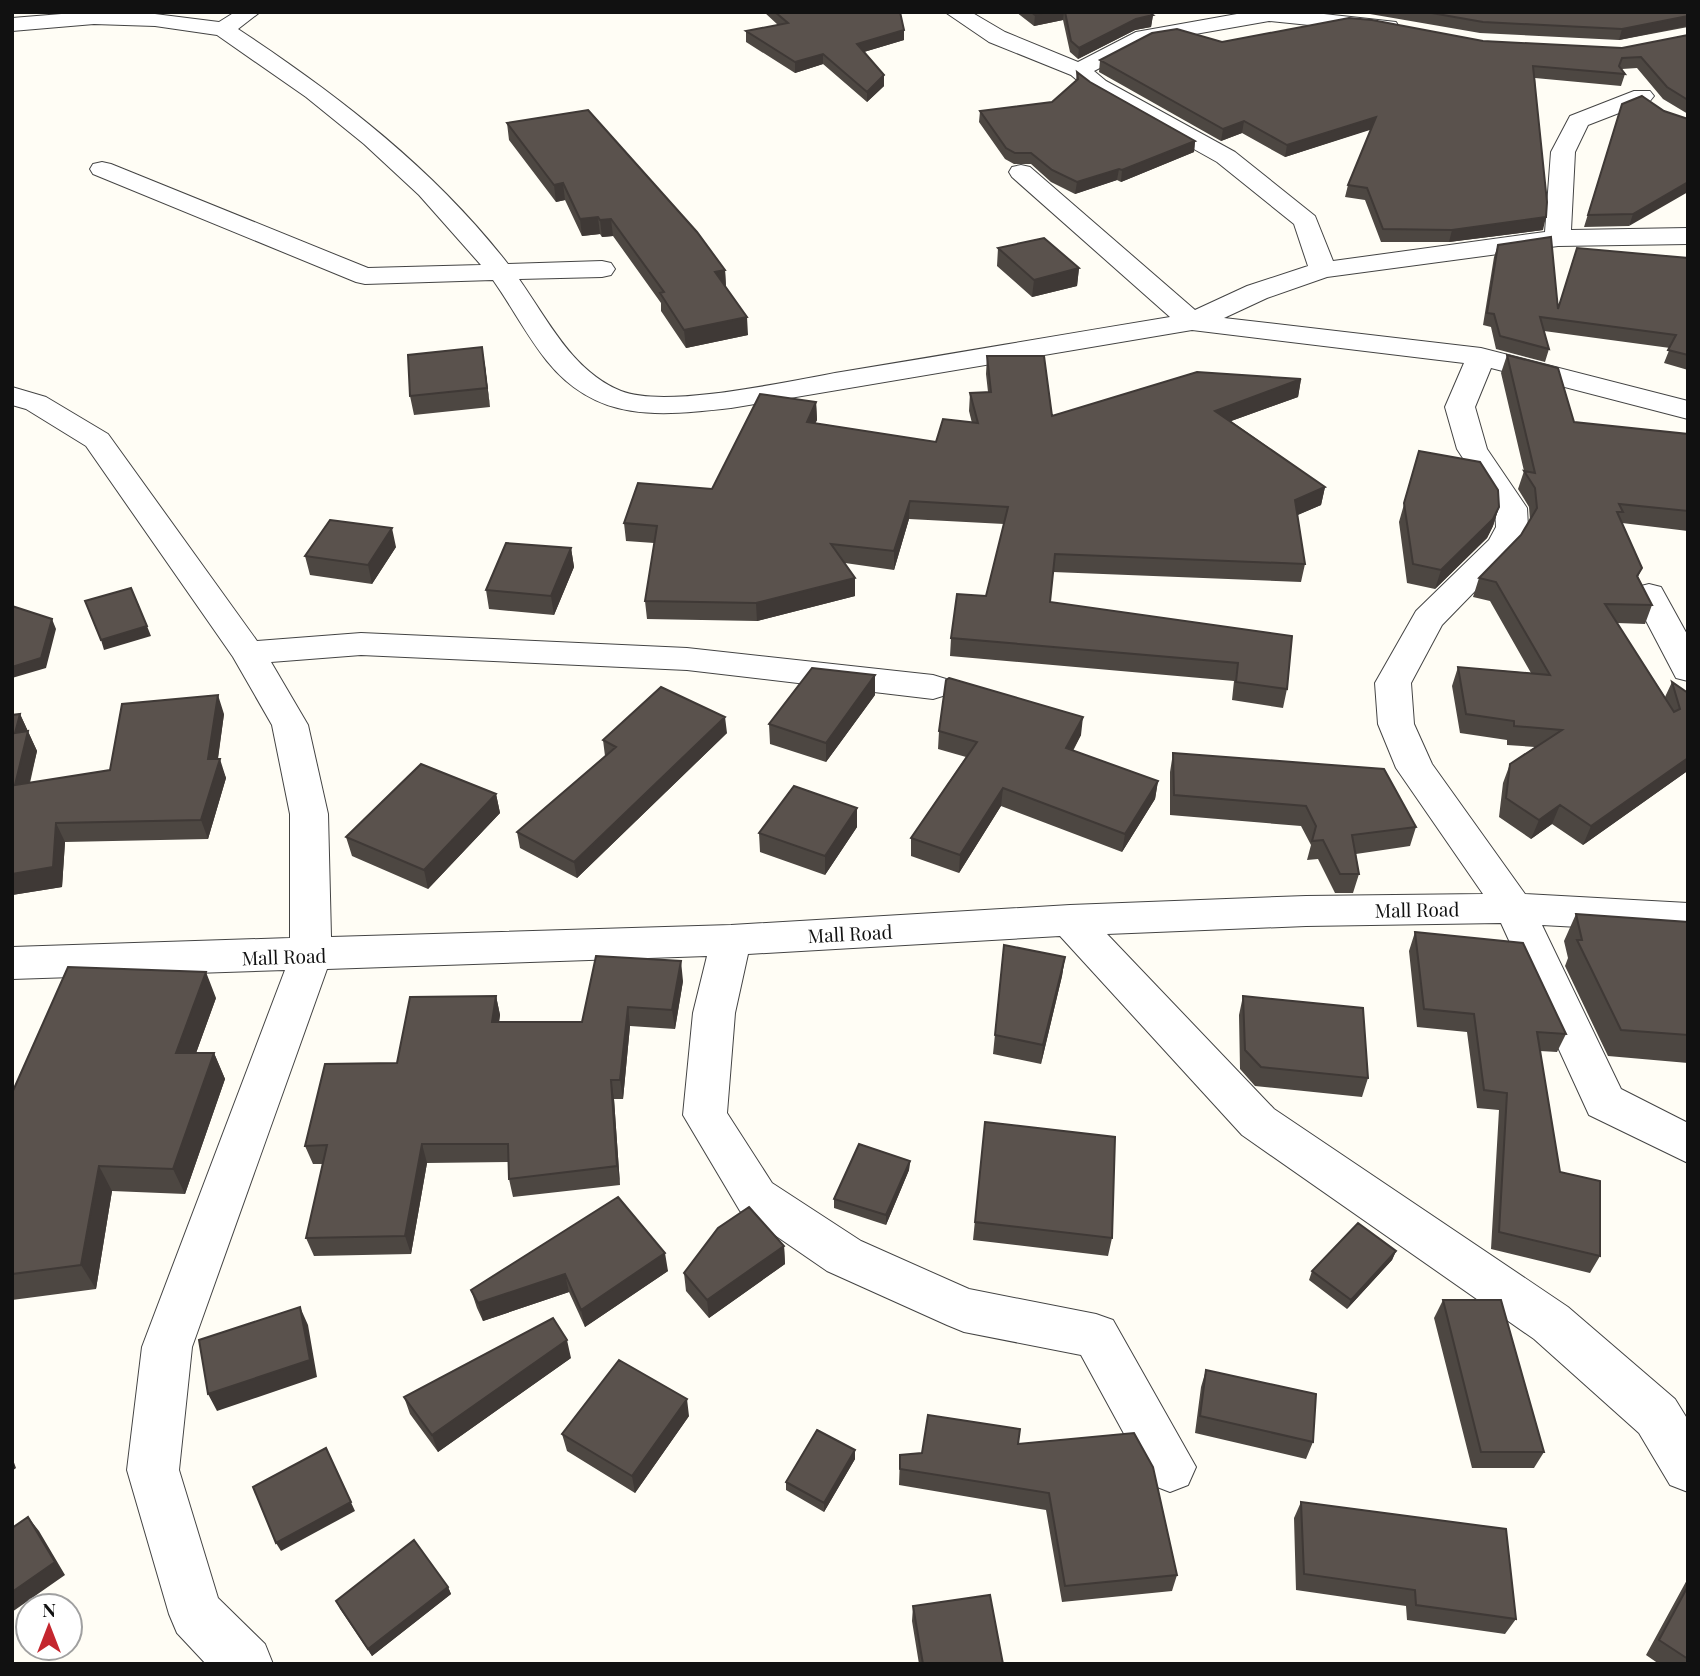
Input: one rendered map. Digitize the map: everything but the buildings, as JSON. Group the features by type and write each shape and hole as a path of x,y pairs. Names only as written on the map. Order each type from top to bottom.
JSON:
{"street":[{"path":"223,29 250,12"},
{"path":"955,12 998,37 1079,71 1098,86 1226,157 1306,221 1323,270"},
{"path":"1079,71 1144,37 1269,15 1370,23 1407,30"},
{"path":"12,26 94,18 155,20 223,29 274,62 381,147 451,214 500,272 572,374 622,403 661,406 731,399 1192,322 1257,292 1323,270 1558,238 1688,236"},
{"path":"1558,238 1563,152 1578,121 1635,86 1661,111"},
{"path":"102,169 365,276 602,269"},
{"path":"1021,172 1192,322 1481,357 1688,410"},
{"path":"1481,357 1460,407 1472,449 1511,508 1512,527 1502,545 1428,619 1393,683 1396,724 1415,768 1514,908 1605,1102 1688,1144"},
{"path":"12,396 36,404 97,440 248,653 290,725 309,814 311,955 167,1347 153,1469 196,1614 245,1664"},
{"path":"1649,594 1688,670"},
{"path":"248,653 361,645 674,659 933,687"},
{"name":"Mall Road","path":"12,963 731,940 1070,920 1306,911 1514,908 1688,918"},
{"path":"1070,920 1258,1122 1551,1323 1657,1416 1688,1467"},
{"path":"731,940 714,1013 705,1115 756,1198 844,1256 964,1310 1096,1336 1170,1467"}]}
